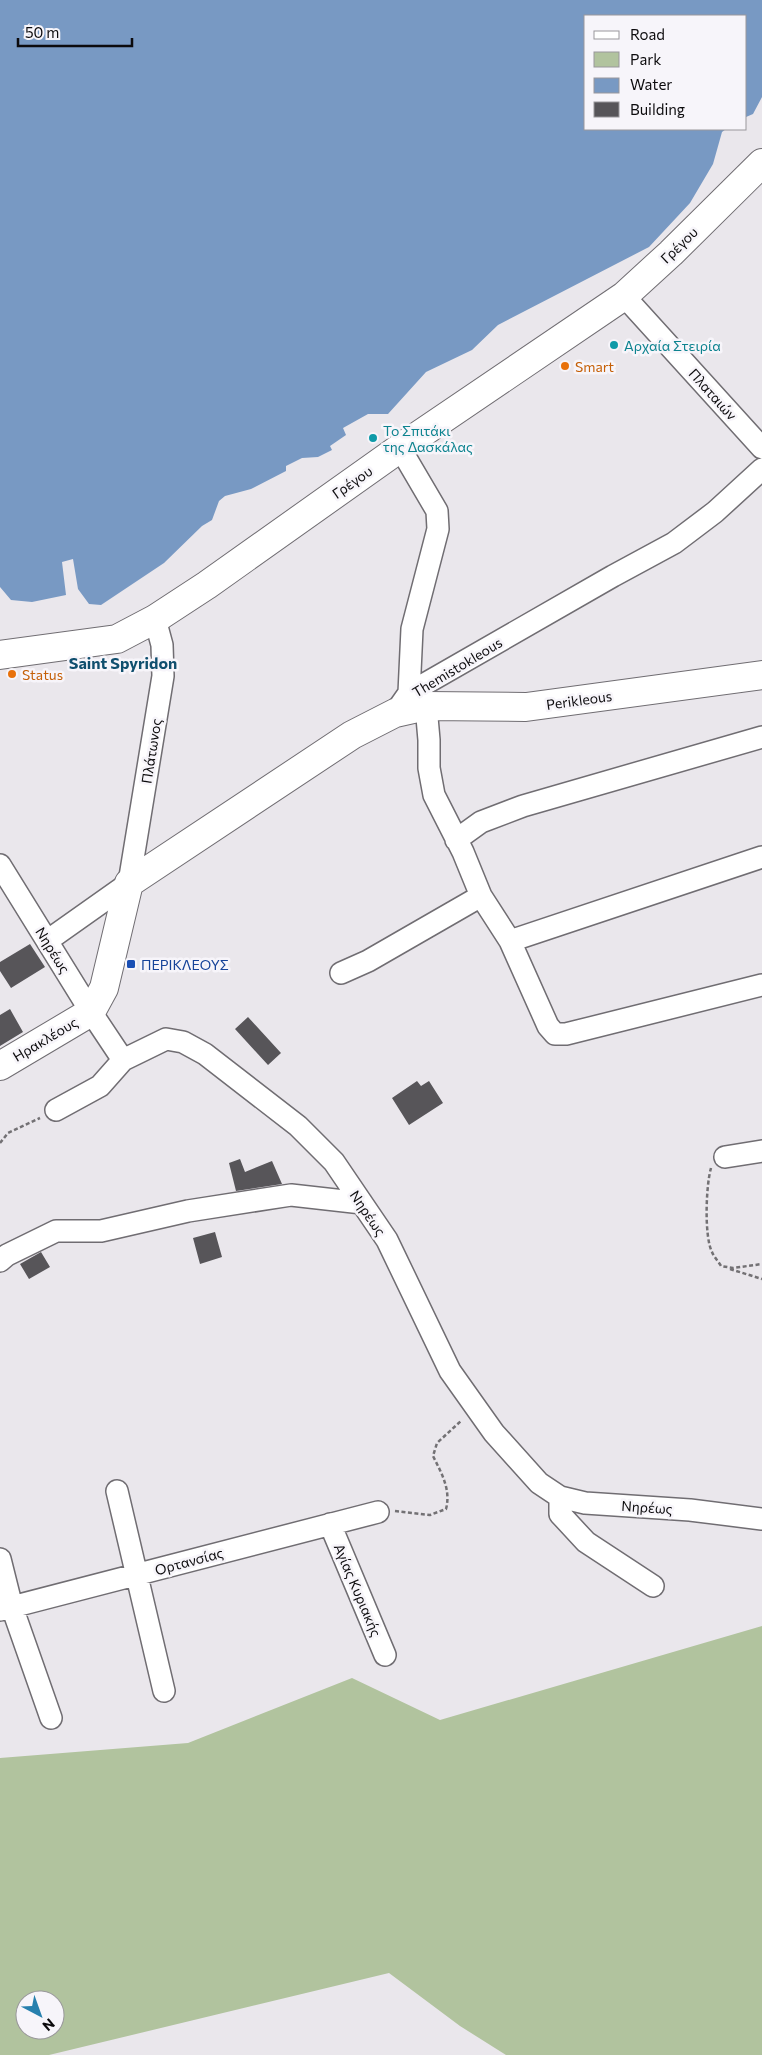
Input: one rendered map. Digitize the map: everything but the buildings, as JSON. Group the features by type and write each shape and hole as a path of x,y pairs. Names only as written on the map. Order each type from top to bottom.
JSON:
{"main road":[{"name":"Γρέγου","path":"0,655 117,639 155,619 208,585 400,448 624,296 762,164"},
{"name":"Perikleous","path":"410,704 526,707 762,675"},
{"name":"Themistokleous","path":"129,883 352,735 410,704"},
{"path":"91,1012 104,988 129,883"},
{"name":"Ηρακλέους","path":"0,1066 91,1012"}],"street":[{"name":"Πλαταιών","path":"624,296 762,448"},
{"path":"400,448 437,511 438,520 438,529 412,629 410,704 430,740 429,768 434,795 481,896 510,940 548,1026 555,1034 566,1034 762,985"},
{"name":"Themistokleous","path":"410,704 613,576 674,543 715,512 762,469"},
{"name":"Πλάτωνος","path":"129,883 163,676 162,645 155,619"},
{"path":"456,840 481,822 523,806 762,738"},
{"path":"510,940 762,857"},
{"name":"Νηρέως","path":"0,865 123,1060 166,1039 183,1042 205,1054 298,1126 334,1162 387,1240 450,1371 494,1433 539,1483 560,1497 586,1503 690,1510 762,1519"},
{"path":"47,941 129,883"},
{"path":"341,973 382,953 481,896"},
{"path":"56,1110 100,1086 123,1060"},
{"path":"725,1157 762,1151"},
{"path":"0,1261 7,1254 56,1231 101,1232 188,1212 290,1195 362,1203"},
{"path":"117,1491 164,1692"},
{"path":"560,1497 560,1514 586,1542 653,1586"},
{"name":"Ορτανσίας","path":"6,1609 378,1512"},
{"name":"Αγίας Κυριακής","path":"330,1524 385,1655"},
{"path":"0,1559 6,1609 51,1718"}],"path":[{"path":"0,1143 8,1133 56,1110"},
{"path":"725,1157 712,1165 707,1181 707,1217 711,1251 720,1266 762,1264"},
{"path":"727,1267 762,1279"},
{"path":"378,1512 387,1510 430,1515 446,1509 448,1499 445,1480 433,1456 437,1443 477,1408"}],"green space":[{"path":"762,1626 762,2055 506,2055 460,2026 389,1973 49,2055 0,2055 0,1758 188,1743 352,1678 440,1720"}],"water":[{"path":"0,0 762,0 762,97 753,114 747,117 747,15 584,15 584,130 725,130 722,132 713,164 690,203 649,247 498,325 472,350 426,372 388,414 368,414 343,428 346,435 330,446 332,450 318,457 302,458 286,466 286,471 251,489 225,496 219,501 212,520 202,526 164,563 101,605 89,604 78,589 73,559 62,562 66,595 32,602 11,600 0,587"}],"place":[{"name":"Αρχαία Στειρία","path":"614,345"},
{"name":"Smart","path":"565,366"},
{"name":"Το Σπιτάκι της Δασκάλας","path":"373,438"},
{"name":"Status","path":"12,674"},
{"name":"ΠΕΡΙΚΛΕΟΥΣ","path":"131,964"}],"district":[{"name":"Saint Spyridon","path":"123,662"}]}
